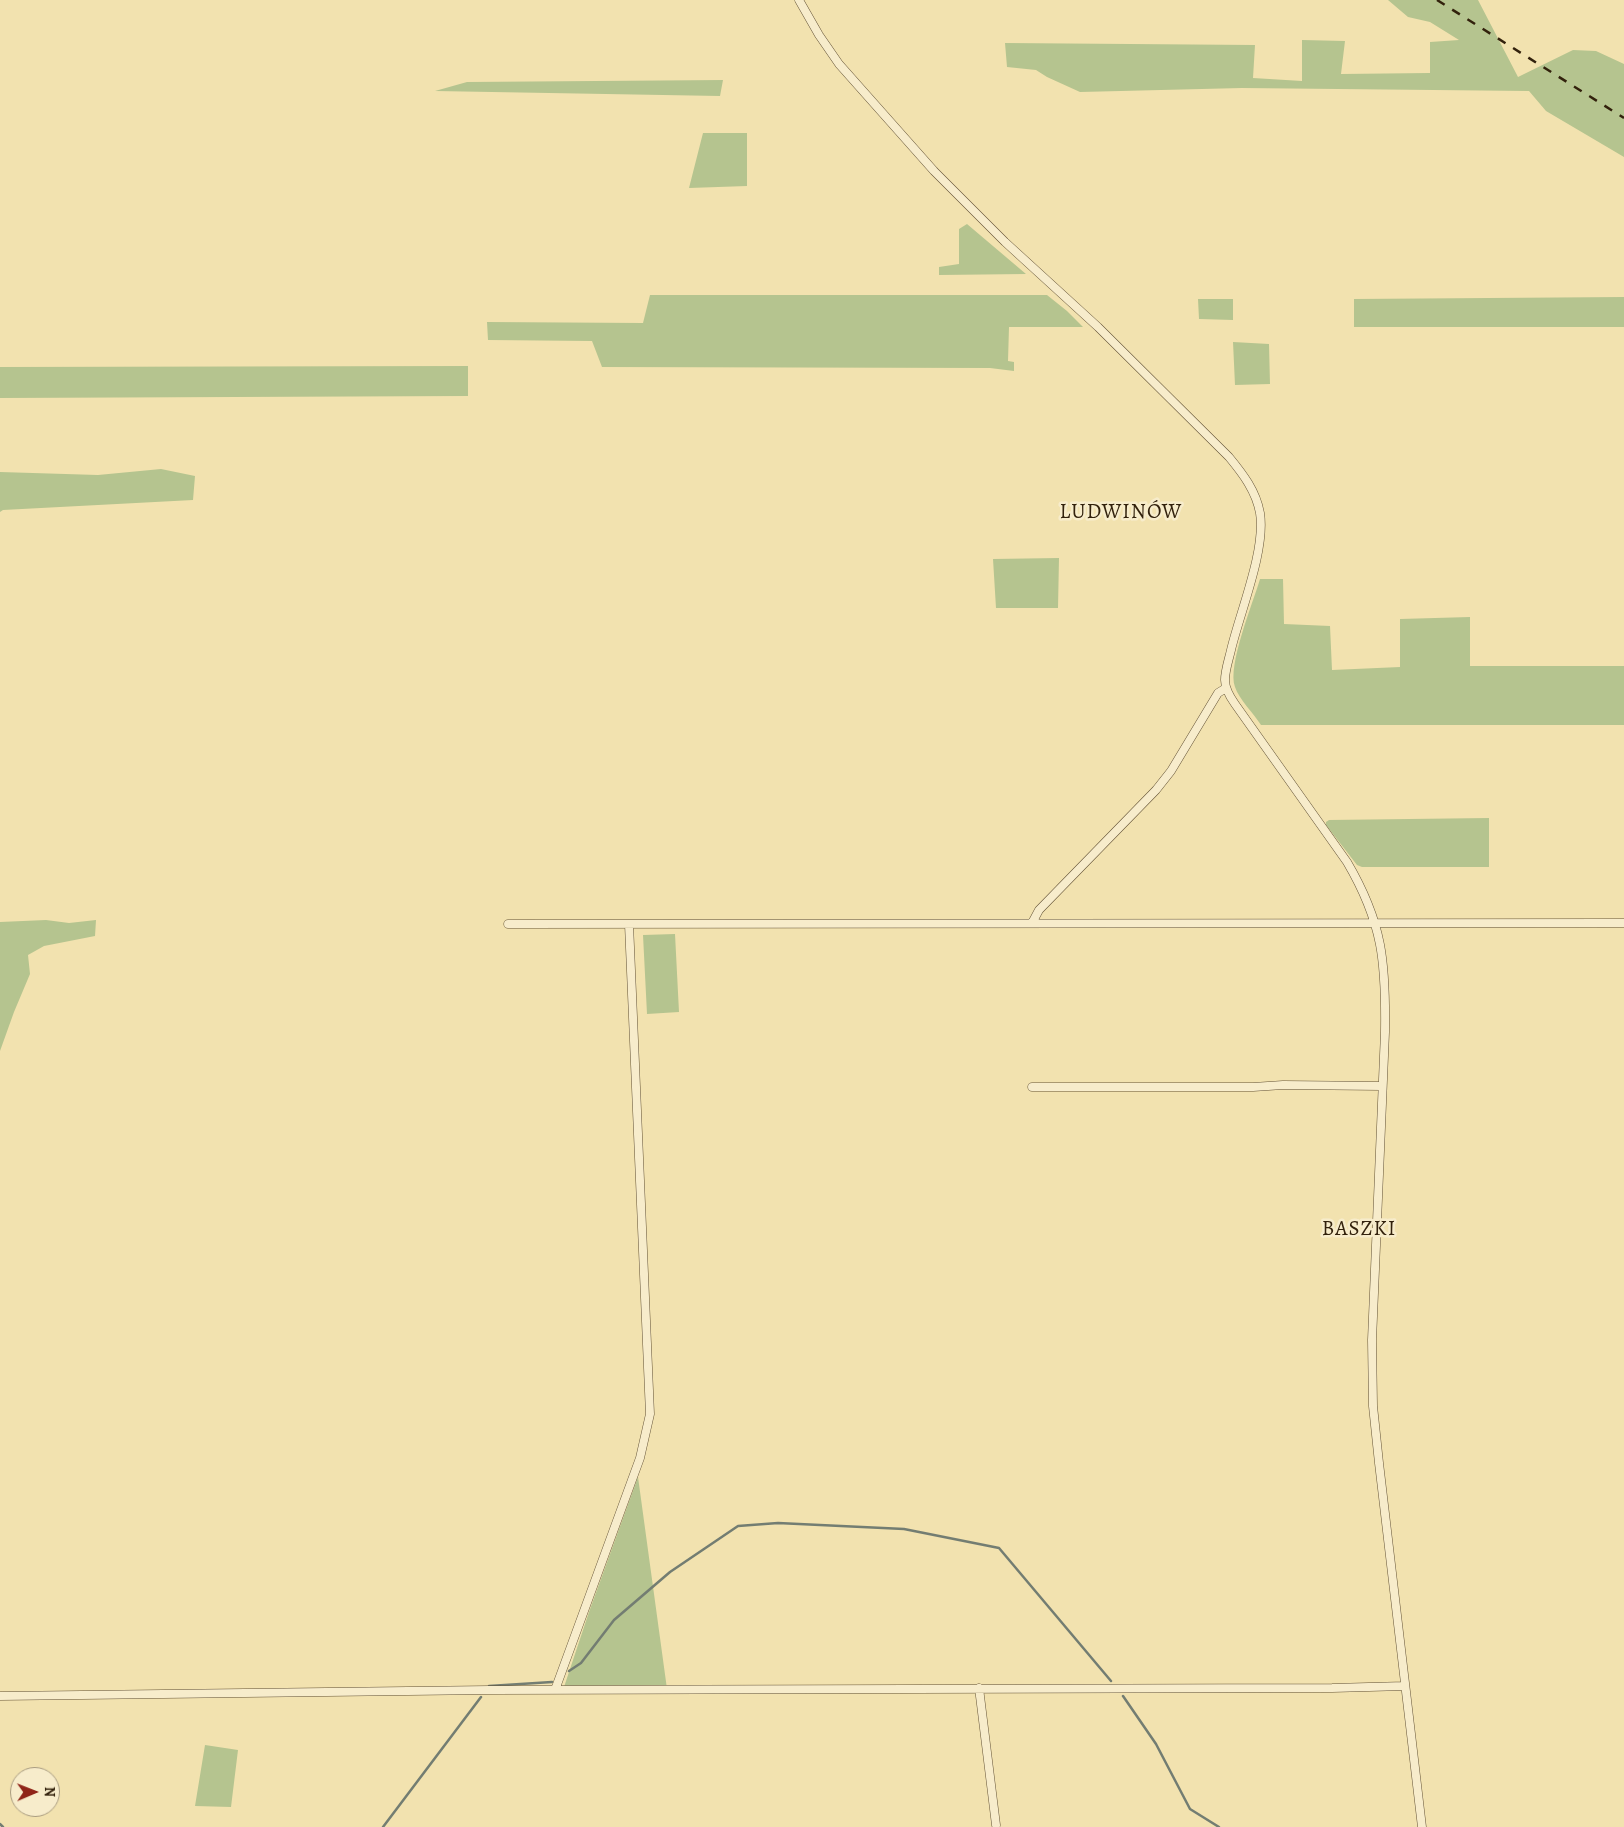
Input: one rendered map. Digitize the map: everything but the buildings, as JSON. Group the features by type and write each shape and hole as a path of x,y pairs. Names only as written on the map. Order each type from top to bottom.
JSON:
{"street":[{"path":"799,0 819,35 839,64 934,171 1005,242 1132,360 1229,457 1248,481 1259,508 1261,534 1255,564 1228,660 1225,680 1226,688 1234,704 1347,862 1365,896 1375,922 1382,952 1385,986 1372,1376 1379,1463 1422,1827"},
{"path":"1032,923 1038,910 1161,784 1171,771 1218,693 1226,688"},
{"path":"508,924 1624,923"},
{"path":"555,1690 640,1458 650,1414 629,924"},
{"path":"1032,1087 1382,1086"},
{"path":"0,1696 555,1690 1332,1688 1405,1686"},
{"path":"979,1688 996,1826"}],"green space":[{"path":"1388,0 1478,0 1518,77 1573,50 1596,51 1624,64 1624,157 1546,111 1529,91 1242,88 1080,92 1036,70 1007,67 1005,43 1255,45 1253,78 1302,81 1302,40 1345,41 1341,74 1430,73 1430,42 1459,40 1430,22 1408,17"},
{"path":"723,80 720,96 435,91 467,82"},
{"path":"703,133 747,133 747,186 689,188"},
{"path":"967,224 1026,274 939,275 939,267 959,264 959,229"},
{"path":"650,295 1047,295 1083,327 1009,327 1008,361 1014,362 1014,371 990,368 602,367 592,341 488,340 487,322 643,323"},
{"path":"1624,297 1624,327 1354,327 1354,299"},
{"path":"1198,299 1233,299 1233,320 1199,319"},
{"path":"1233,342 1269,344 1270,384 1235,385"},
{"path":"468,366 468,396 0,398 0,367"},
{"path":"161,469 195,476 193,500 3,510 0,512 0,472 98,475"},
{"path":"1059,558 1058,608 996,608 993,559"},
{"path":"1260,579 1283,579 1284,624 1330,626 1332,670 1400,667 1400,619 1470,617 1470,666 1624,666 1624,725 1261,725 1237,692 1233,677 1238,650"},
{"path":"1489,818 1489,867 1362,867 1357,865 1326,825 1326,822 1329,820"},
{"path":"46,920 69,923 96,920 95,936 44,946 28,955 30,974 0,1051 0,922"},
{"path":"675,934 679,1012 647,1014 643,935"},
{"path":"638,1477 667,1689 562,1693 589,1612"},
{"path":"205,1745 238,1750 231,1807 195,1806"}],"waterway":[{"path":"569,1671 581,1663 614,1620 670,1572 738,1526 778,1523 904,1529 999,1548 1111,1681"},
{"path":"489,1686 552,1682"},
{"path":"1123,1696 1156,1744 1190,1809 1219,1827"},
{"path":"383,1827 481,1697"},
{"path":"0,1824 3,1827"}],"railway":[{"path":"1437,0 1624,118"}],"district":[{"name":"LUDWINÓW","path":"1121,513"},
{"name":"BASZKI","path":"1359,1230"}]}
